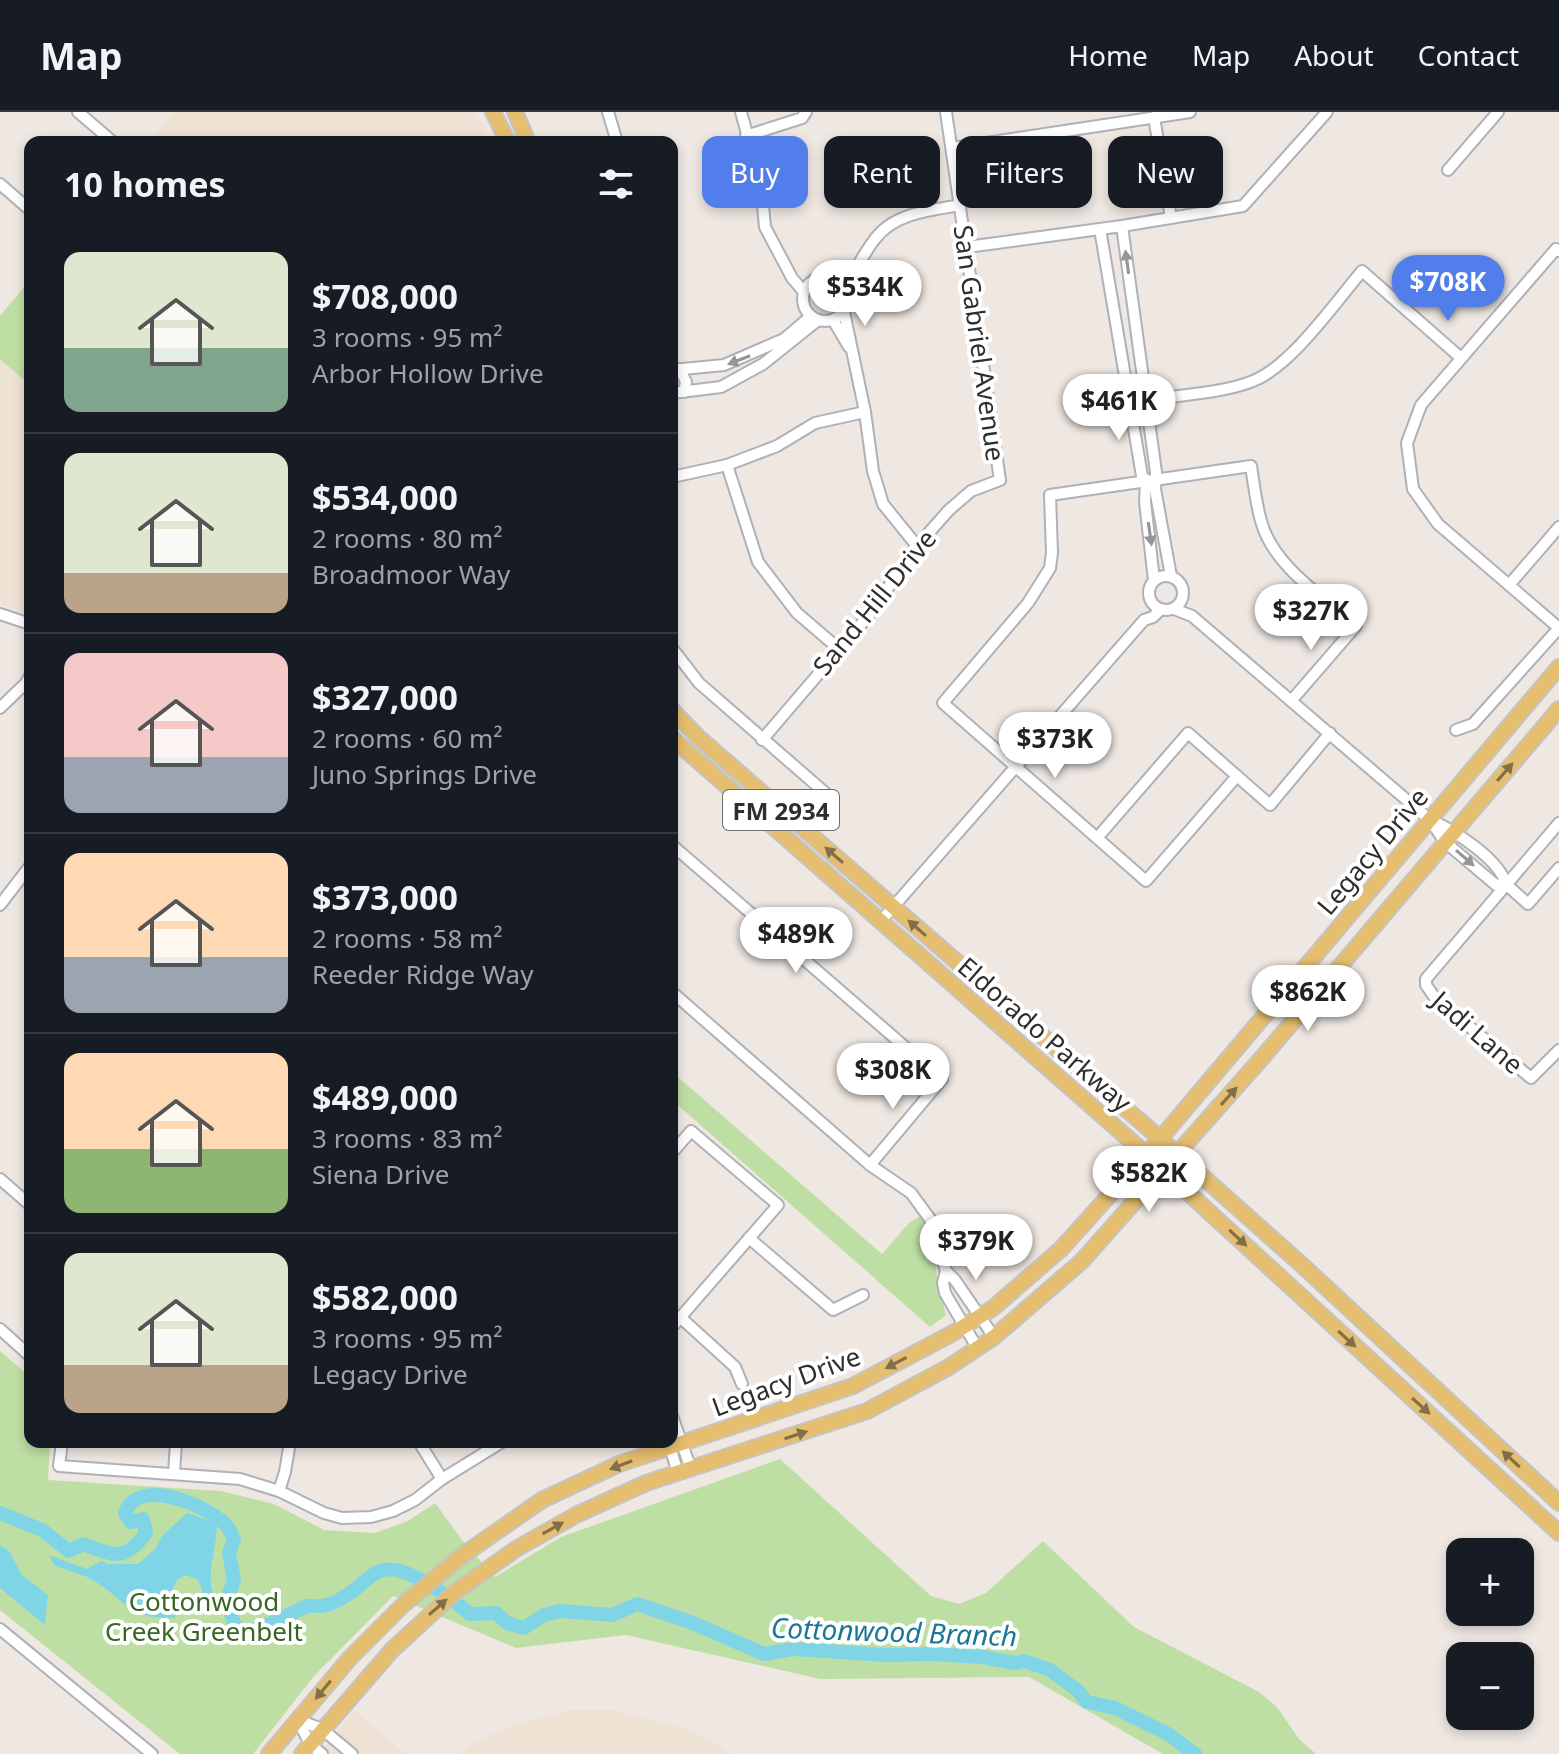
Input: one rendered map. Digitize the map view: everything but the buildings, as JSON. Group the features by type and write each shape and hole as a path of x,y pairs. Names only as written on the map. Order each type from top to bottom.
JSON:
{"main road":[{"path":"493,112 505,136"},
{"path":"515,112 525,136"},
{"name":"Legacy Drive","path":"678,1443 853,1386 964,1327 1061,1249 1147,1155 1559,667"},
{"name":"Legacy Drive","path":"311,1751 322,1729 392,1650 446,1600 487,1568 576,1515 624,1492 867,1411 994,1337 1082,1261 1307,1005 1559,709"},
{"name":"Eldorado Parkway","path":"678,716 1303,1266 1559,1503"},
{"name":"Eldorado Parkway","path":"678,743 1147,1155 1559,1533"},
{"path":"1288,989 1307,1005"},
{"path":"827,1395 838,1422"},
{"path":"1463,1444 1473,1423"},
{"path":"1463,1444 1485,1435"},
{"name":"Legacy Drive","path":"269,1754 375,1632 463,1555 542,1500 619,1464 663,1448"}],"street":[{"path":"78,112 106,136"},
{"path":"741,112 746,136 802,118 806,112"},
{"name":"San Gabriel Avenue","path":"946,112 956,173"},
{"path":"1083,112 1086,126"},
{"path":"952,148 1086,126 1104,118 1154,117 1190,112"},
{"path":"967,247 1243,206 1327,112"},
{"path":"1448,170 1498,112"},
{"path":"613,113 616,136"},
{"path":"1154,117 1171,218"},
{"path":"0,184 24,205"},
{"path":"842,284 876,236 899,219 956,206"},
{"path":"763,208 765,227 784,262 806,289"},
{"name":"San Gabriel Avenue","path":"961,208 1000,480"},
{"path":"880,922 1144,620 1154,580 1145,502 1150,480 1156,472 1122,226"},
{"path":"1100,229 1142,476 1150,480"},
{"path":"1456,730 1473,724 1559,628 1438,524 1413,489 1407,443 1421,405 1558,250"},
{"path":"1130,403 1240,386 1266,375 1288,357 1362,271 1461,358"},
{"path":"815,318 804,305 806,289 819,277 833,278 842,284 848,299 844,312 865,412 873,471 883,504 917,546"},
{"path":"678,370 724,365 784,339 815,318 833,320 844,312"},
{"path":"678,393 721,387 742,376 763,364 815,318"},
{"path":"833,320 852,352"},
{"path":"678,372 686,382 678,393"},
{"path":"678,476 727,465 777,446 815,423 865,412"},
{"path":"727,465 758,562 797,613 839,649"},
{"path":"1237,776 1146,881 943,703 1028,603 1050,568 1050,495 1251,466 1261,521 1271,545 1288,566 1356,626 1291,701"},
{"name":"Sand Hill Drive","path":"762,740 869,615 917,546 949,510 971,491 1000,480"},
{"path":"1150,480 1171,576 1180,584 1192,616"},
{"path":"1509,585 1559,527"},
{"path":"1154,580 1171,576"},
{"path":"1174,609 1183,597"},
{"path":"1150,598 1161,609 1174,609 1192,616 1450,836 1496,885 1506,884 1559,823"},
{"path":"1144,620 1161,609"},
{"path":"0,614 24,622"},
{"path":"678,656 699,683 830,797"},
{"path":"0,708 24,685"},
{"path":"1097,838 1188,733 1270,805 1330,733"},
{"path":"678,850 942,1079 870,1165"},
{"path":"1506,884 1528,904 1559,868"},
{"path":"0,905 24,874"},
{"name":"Jadi Lane","path":"1506,884 1431,973 1426,985 1435,998 1531,1078 1559,1050"},
{"path":"678,997 870,1165 911,1193 930,1219 946,1271 994,1337"},
{"path":"678,1146 691,1131 778,1205 678,1320"},
{"path":"0,1179 24,1200"},
{"path":"749,1238 833,1310 863,1295"},
{"path":"946,1271 943,1283 945,1293 978,1349"},
{"path":"680,1317 735,1367 742,1384"},
{"path":"0,1329 24,1351"},
{"path":"61,1448 59,1466 240,1479 279,1491 324,1513 342,1518 371,1517 393,1511 415,1500 492,1448"},
{"path":"174,1474 176,1448"},
{"path":"279,1491 289,1448"},
{"path":"423,1448 442,1479"},
{"path":"675,1448 684,1471"},
{"path":"0,1629 152,1754"},
{"path":"298,1720 322,1729 352,1754"},
{"path":"298,1720 311,1751"}],"shaded area":[{"path":"174,112 476,112 489,136 153,136"},
{"path":"0,359 24,380 24,612 5,607 0,602"},
{"path":"570,1710 612,1710 677,1726 708,1739 731,1754 459,1754 468,1746 514,1725"},
{"path":"355,1711 406,1754 320,1754"}],"green space":[{"path":"24,287 24,380 0,359 0,316"},
{"path":"678,1077 882,1254 909,1223 921,1216 933,1241 938,1285 946,1315 930,1327 678,1105"},
{"name":"Cottonwood Creek Greenbelt","path":"0,1351 24,1372 24,1448 50,1448 48,1480 221,1491 274,1504 324,1530 375,1533 408,1521 435,1503 495,1577 561,1537 780,1459 931,1596 959,1604 986,1593 1043,1541 1134,1627 1259,1692 1277,1707 1299,1739 1316,1754 1163,1754 1029,1677 820,1679 626,1635 516,1648 393,1596 314,1676 253,1754 180,1754 0,1610"}],"water":[{"path":"187,1513 217,1523 211,1577 213,1594 208,1603 202,1598 202,1588 197,1579 185,1575 177,1580 169,1596 179,1613 174,1618 138,1613 92,1579 55,1566 49,1555 87,1569 101,1561 108,1564 138,1564"},
{"path":"0,1545 9,1551 22,1575 48,1595 45,1625 0,1588"}],"waterway":[{"name":"Cottonwood Branch","path":"0,1513 42,1530 69,1551 83,1544 119,1554 132,1549 146,1533 143,1519 131,1522 125,1513 132,1502 143,1496 172,1497 215,1516 226,1525 234,1539 229,1553 234,1580 227,1600 235,1626 245,1631 261,1628 313,1606"},
{"name":"Cottonwood Branch","path":"319,1606 340,1600 373,1575 388,1569 426,1582 470,1614 496,1613 507,1623 524,1628 544,1615 560,1611 613,1615 637,1604 693,1623 764,1654 794,1649 982,1657 1015,1663 1024,1661 1050,1670 1077,1690 1087,1702 1115,1708 1168,1734 1195,1754"}]}
